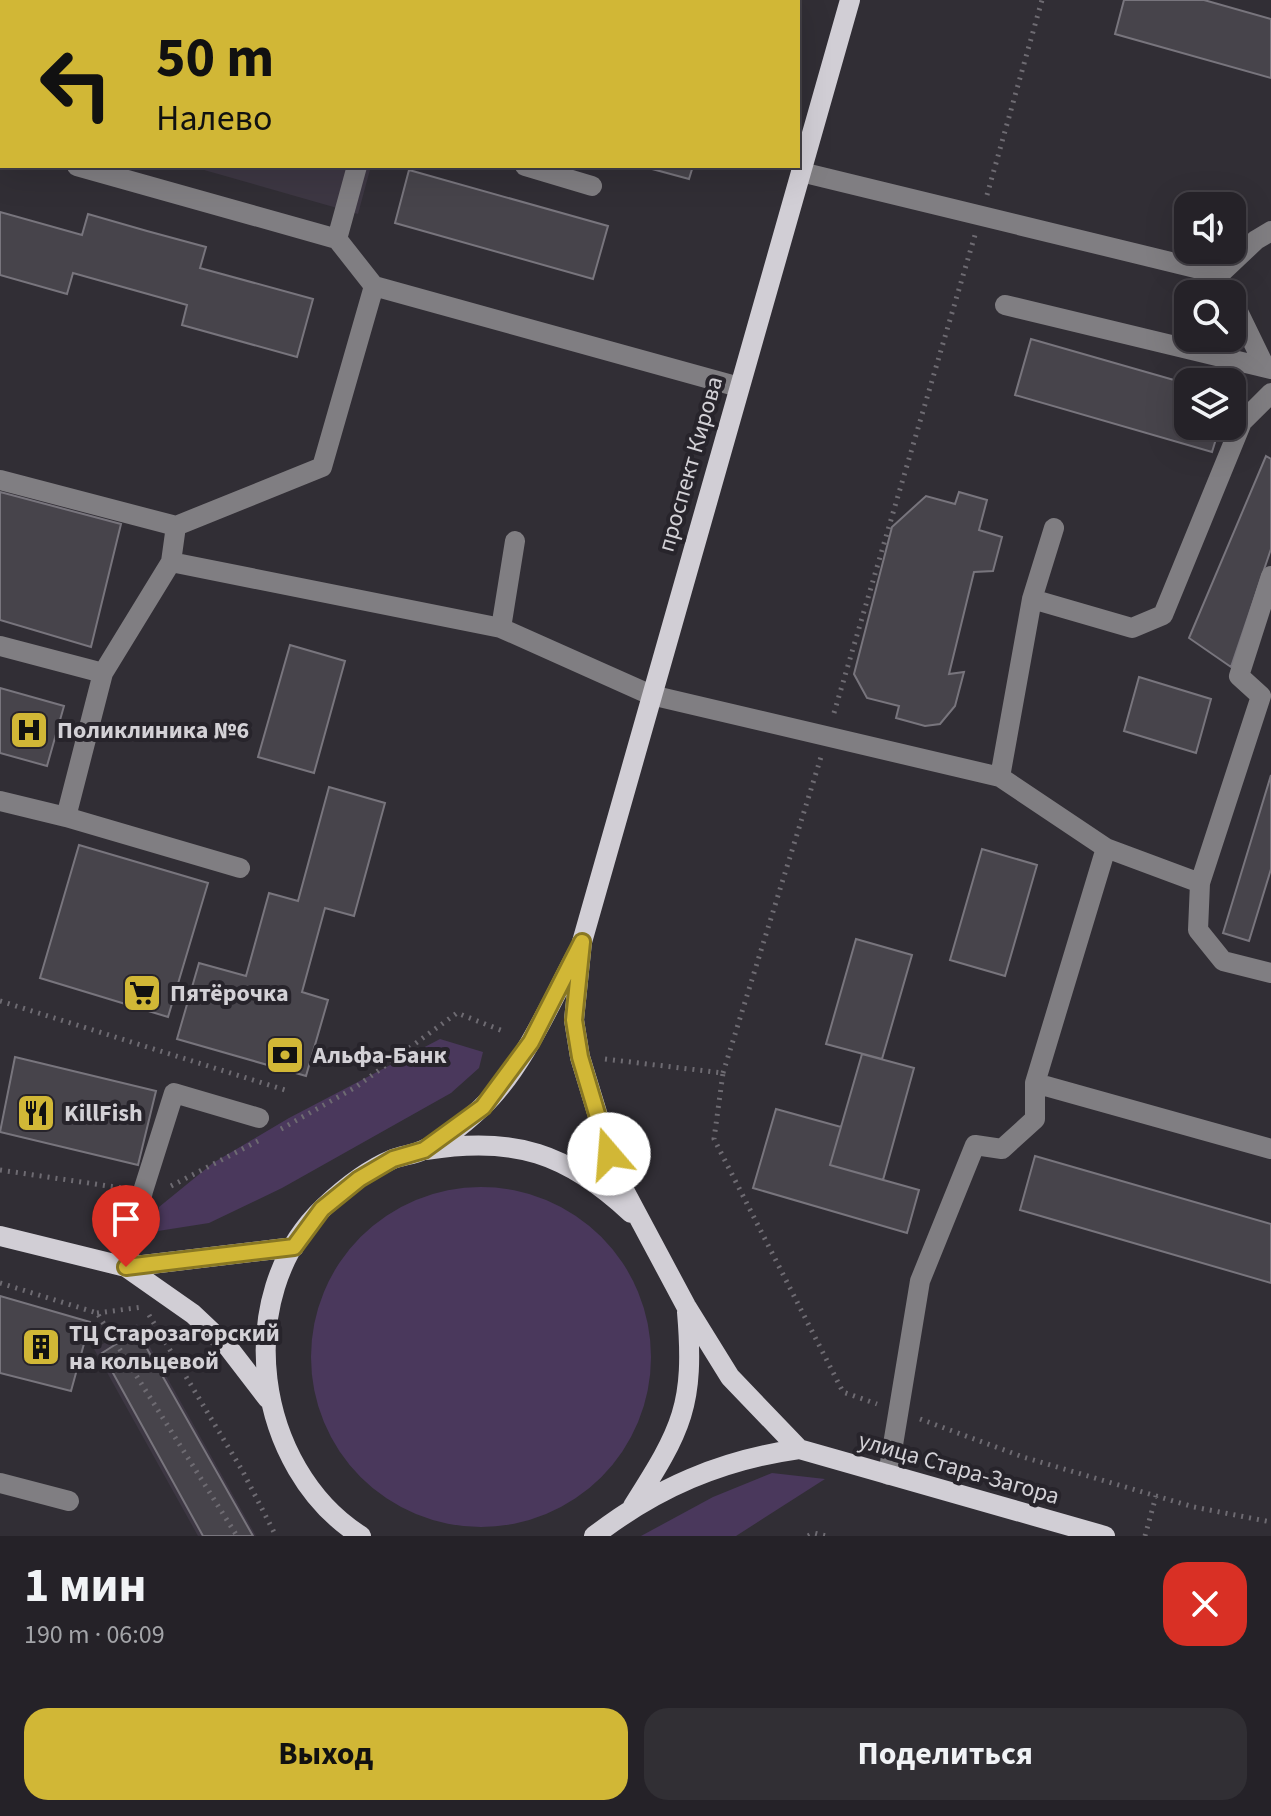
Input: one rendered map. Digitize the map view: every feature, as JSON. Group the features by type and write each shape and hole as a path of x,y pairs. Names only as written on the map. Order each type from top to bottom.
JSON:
{"main road":[{"name":"проспект Кирова","path":"582,942 850,0"},
{"path":"424,1150 483,1107 531,1042 582,942"},
{"path":"582,942 574,1020 580,1057 616,1175 648,1229 686,1306 730,1377 799,1449"},
{"path":"356,1534 320,1500 295,1465 279,1435 265,1364 268,1322 279,1280 294,1247 322,1209 359,1179 393,1159 424,1150 494,1144 551,1156 598,1182 648,1229"},
{"path":"0,1236 126,1267 294,1247"},
{"path":"126,1267 193,1314 228,1347 271,1404"},
{"path":"633,1506 672,1445 686,1404 691,1366 686,1306"},
{"path":"594,1536 633,1506 696,1473 761,1454 799,1449"},
{"name":"улица Стара-Загора","path":"799,1449 1105,1536"}],"lane":[{"path":"84,168 337,239 374,286 739,387"},
{"path":"337,239 356,168"},
{"path":"532,168 592,186"},
{"path":"801,172 1220,274"},
{"path":"1220,274 1256,240 1271,231"},
{"path":"1220,274 1223,280"},
{"path":"0,480 176,526 322,467 374,286"},
{"path":"1005,305 1268,368"},
{"path":"1246,326 1268,368"},
{"path":"1032,599 1132,628 1163,615 1242,422 1271,393"},
{"path":"66,817 103,673 171,562 176,526"},
{"path":"1000,777 1032,599 1054,528"},
{"path":"501,628 515,541"},
{"path":"171,562 501,628 651,695 1000,777 1106,848 1200,883"},
{"path":"1271,576 1239,676 1261,696 1200,883 1198,930 1223,961 1271,973"},
{"path":"0,646 103,673"},
{"path":"0,801 240,868"},
{"path":"888,1475 920,1281 975,1145 1002,1149 1035,1119 1035,1083 1106,848"},
{"path":"1035,1083 1271,1149"},
{"path":"126,1267 143,1191 174,1093 259,1118"},
{"path":"0,1483 69,1501"}],"path":[{"path":"723,1073 827,735 1042,0"},
{"path":"0,1001 285,1090"},
{"path":"0,1283 97,1313 144,1307 242,1470 276,1536"},
{"path":"97,1313 237,1536"},
{"path":"1145,1536 1156,1496"},
{"path":"808,1536 814,1533 826,1536"}],"shaded area":[{"path":"197,168 370,168 358,214"},
{"path":"440,1039 483,1052 479,1068 451,1093 282,1188 209,1223 158,1231 159,1207 213,1163 289,1118"},
{"path":"481,1187 514,1191 546,1200 575,1216 601,1237 622,1263 638,1292 647,1324 651,1357 647,1390 638,1422 622,1451 601,1477 575,1498 546,1514 514,1523 481,1527 448,1523 416,1514 387,1498 361,1477 340,1451 324,1422 315,1390 311,1357 315,1324 324,1292 340,1263 361,1237 387,1216 416,1200 448,1191"},
{"path":"137,1324 256,1536 198,1536 94,1349"},
{"path":"772,1473 825,1479 736,1536 641,1536 713,1497"}],"building":[{"path":"1124,0 1204,0 1271,19 1271,78 1115,34"},
{"path":"648,168 692,168 689,179"},
{"path":"409,170 608,226 593,279 395,223"},
{"path":"0,212 82,235 88,214 206,247 200,268 313,299 297,357 182,325 187,305 73,273 67,294 0,275"},
{"path":"1031,339 1174,380 1174,440 1216,440 1212,452 1015,395"},
{"path":"1266,456 1271,459 1271,549 1231,667 1189,638"},
{"path":"0,492 121,524 91,647 0,620"},
{"path":"959,492 987,500 979,530 1002,537 993,571 974,572 949,674 964,672 955,706 940,724 925,726 896,718 899,706 867,698 854,674 892,527 926,496 955,504"},
{"path":"290,645 345,661 314,773 258,757"},
{"path":"1139,677 1211,699 1196,753 1124,731"},
{"name":"Поликлиника №6","path":"0,688 64,706 47,766 0,753"},
{"path":"1271,775 1271,869 1249,941 1223,933"},
{"path":"329,787 385,803 354,916 325,908 302,992 328,1000 306,1076 177,1039 199,963 246,976 269,893 298,901"},
{"path":"79,845 208,883 168,1017 40,978"},
{"path":"982,849 1037,865 1005,976 950,960"},
{"path":"856,939 912,955 882,1059 826,1044"},
{"path":"862,1054 914,1068 883,1180 830,1165"},
{"path":"15,1057 156,1091 138,1165 0,1132"},
{"path":"776,1109 841,1127 830,1165 919,1190 907,1233 753,1188"},
{"path":"1035,1156 1271,1224 1271,1283 1020,1210"},
{"name":"ТЦ Старозагорский на кольцевой","path":"0,1296 90,1322 71,1391 0,1373"},
{"path":"137,1331 253,1536 203,1536 102,1353"}],"place":[{"name":"Поликлиника №6","path":"29,730"},
{"name":"Пятёрочка","path":"142,993"},
{"name":"Альфа-Банк","path":"285,1055"},
{"name":"KillFish","path":"36,1113"},
{"name":"ТЦ Старозагорский на кольцевой","path":"41,1347"}],"route":[{"path":"126,1267 294,1247 322,1209 359,1179 393,1159 424,1150 483,1107 531,1042 582,942 574,1020 580,1057 609,1154"}]}
